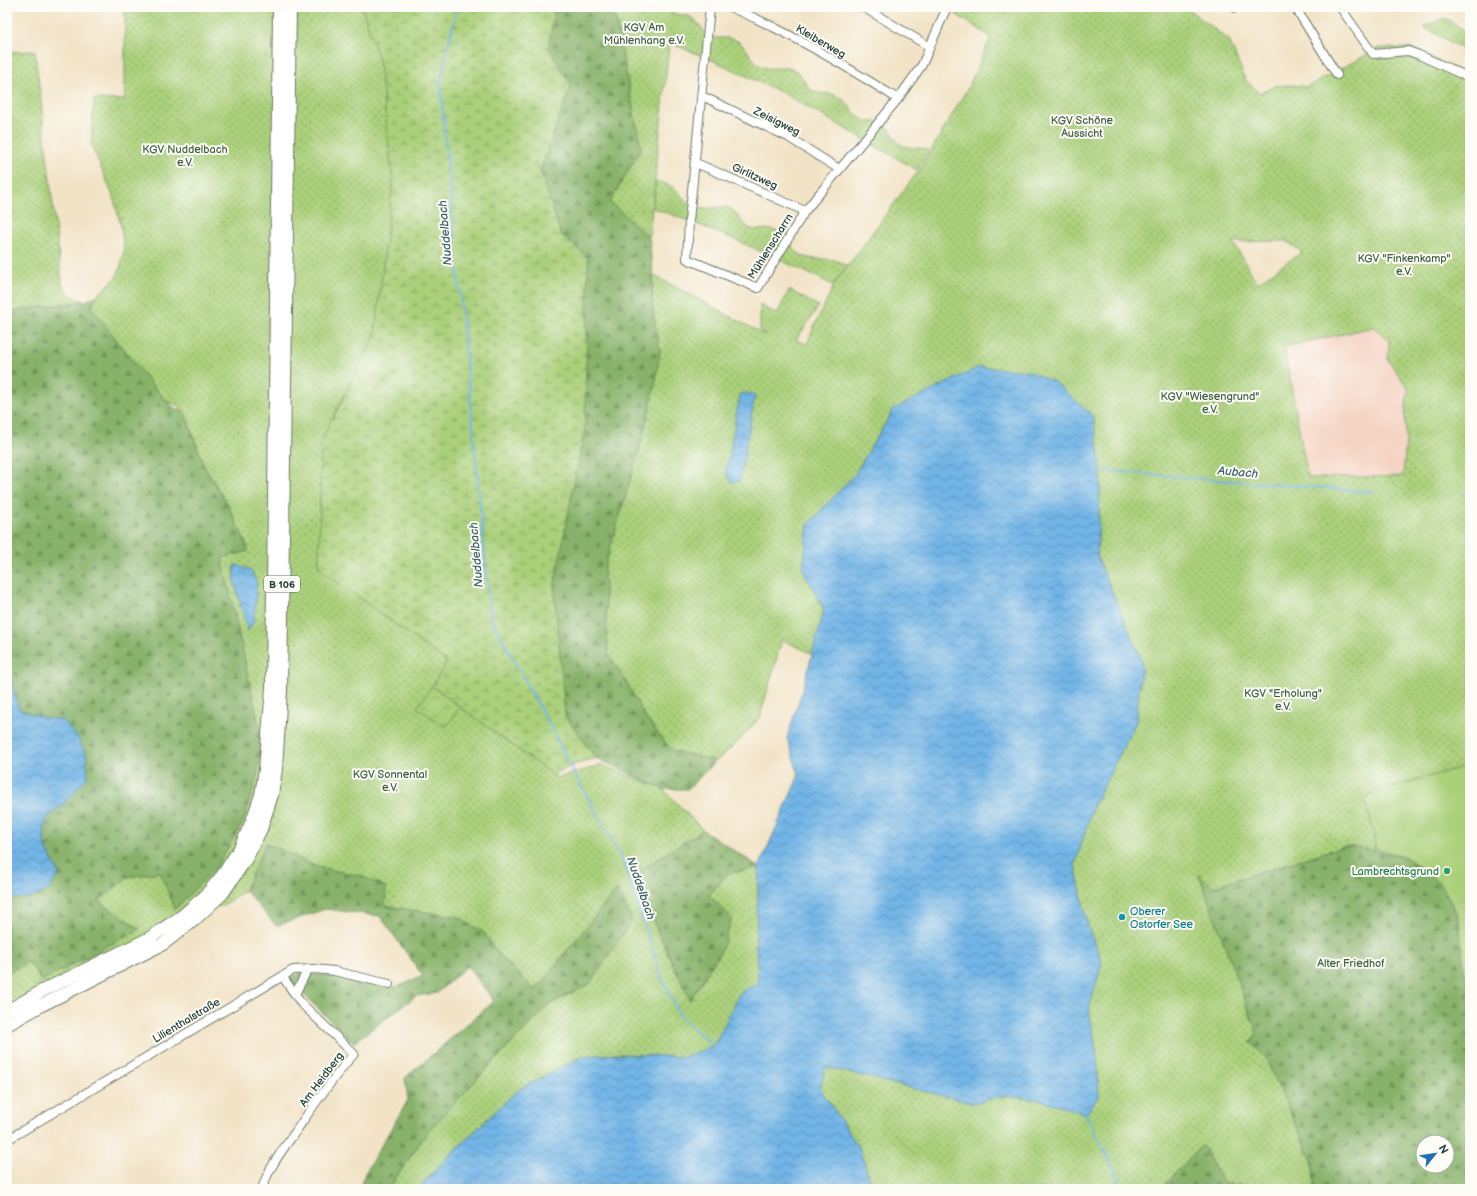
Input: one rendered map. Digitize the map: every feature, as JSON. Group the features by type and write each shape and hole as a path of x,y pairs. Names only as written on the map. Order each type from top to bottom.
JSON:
{"highway":[{"name":"B 106","path":"7,1012 44,990 148,939 182,916 205,896 222,876 240,848 252,821 261,795 265,769 272,688 279,7"},
{"name":"B 106","path":"7,1026 42,1005 163,944 193,921 223,893 246,859 261,829 272,796 276,769 281,690 290,7"}],"street":[{"name":"Mühlenscharrn","path":"710,7 696,163 689,221 687,259 758,288 805,211 898,99 922,65 947,7"},
{"name":"Kleiberweg","path":"730,7 752,16 807,44 898,99"},
{"path":"863,7 930,47"},
{"path":"1295,7 1338,75"},
{"path":"1340,7 1373,54 1408,51 1419,54 1470,78"},
{"name":"Zeisigweg","path":"702,96 788,137 839,169"},
{"name":"Girlitzweg","path":"696,163 805,211"},
{"name":"Lilienthalstraße","path":"7,1140 293,970 334,971 389,984"},
{"path":"295,994 308,970"},
{"name":"Am Heidberg","path":"262,1189 266,1177 282,1151 335,1076 354,1054 301,1002 282,976"}],"shaded area":[{"path":"1374,326 1389,340 1388,360 1408,388 1405,414 1406,440 1403,476 1308,478 1284,347"}],"green space":[{"path":"125,7 362,7 379,60 393,180 375,336 321,441 319,568 447,662 432,686 557,778 602,765 663,789 703,830 637,872 658,932 690,1000 722,949 709,895 727,874 759,867 756,942 758,983 740,993 714,1046 684,1057 618,1054 584,1056 518,1090 442,1163 418,1189 398,1189 392,1184 428,1131 548,1005 591,983 617,889 535,990 496,951 484,933 459,917 385,906 361,876 317,867 266,843 245,890 220,907 214,905 194,925 7,1030 7,973 29,961 41,981 139,928 98,901 128,877 160,872 176,908 263,743 222,558 248,551 247,546 228,505 204,466 185,413 179,406 166,401 92,308 96,296 115,279 120,269 124,251 121,226 113,196 91,144 94,99 125,100"},
{"path":"362,7 555,7 548,48 571,85 540,171 561,235 588,258 585,425 554,587 565,716 596,758 571,766 553,775 432,686 447,662 319,568 321,441 375,336 393,180 379,60"},
{"path":"555,7 613,7 641,148 610,202 649,237 653,274 652,306 660,351 655,385 643,436 604,569 608,653 645,717 663,740 674,751 716,761 688,789 663,789 596,758 565,716 554,587 585,425 588,258 561,235 540,171 571,85 548,48"},
{"name":"KGV Am Mühlenhang e.V.","path":"613,7 673,7 673,14 686,15 694,19 708,36 714,38 729,38 739,42 761,66 765,68 792,69 800,75 814,92 840,97 862,119 885,125 903,146 922,148 929,151 917,170 785,94 712,60 670,43 670,37 649,237 610,202 641,148"},
{"path":"945,7 1155,7 1160,13 1167,7 1185,7 1229,40 1246,81 1260,93 1275,86 1291,85 1307,87 1379,48 1410,48 1470,76 1470,765 1381,790 1364,800 1372,824 1375,850 1345,846 1212,887 1199,875 1257,1033 1251,1043 1266,1058 1313,1163 1314,1189 1288,1189 1288,1187 1224,1184 1202,1145 1161,1189 873,1189 859,1148 820,1088 826,1067 972,1103 1004,1096 1041,1100 1086,1113 1099,1096 1097,1056 1089,1009 1102,962 1088,927 1075,865 1092,809 1136,722 1142,661 1097,557 1101,470 894,409 855,474 808,525 803,569 824,610 813,654 782,640 760,717 740,740 716,761 674,751 663,740 645,717 608,653 604,569 643,436 655,385 660,351 652,306 653,275 765,335 760,330 760,305 777,314 789,290 819,306 796,340 807,344 835,283 922,166 969,86 991,37","holes":["1286,241 1302,252 1257,283 1233,242","1374,327 1389,340 1388,360 1408,388 1405,414 1406,440 1403,476 1308,478 1284,347"]},
{"path":"1445,18 1470,34 1470,53 1424,27"},
{"path":"35,51 62,284 72,296 85,301 7,312 7,52"},
{"path":"656,182 664,183 675,189 688,202 699,208 727,207 733,211 749,228 755,230 769,229 776,231 803,256 814,259 835,260 847,266 833,285 722,234 653,208"},
{"path":"96,296 92,308 166,401 173,407 185,413 204,466 228,505 247,546 248,551 222,558 263,743 256,780 243,822 215,869 175,909 160,872 128,877 98,901 140,929 41,981 29,962 7,973 7,896 10,899 59,874 44,844 45,820 69,799 62,720 44,718 19,709 11,682 7,681 7,312 85,301"},
{"path":"432,686 460,707 446,727 417,708"},
{"name":"Lambrechtsgrund","path":"1470,765 1470,989 1464,968 1459,917 1440,883 1409,859 1375,848 1372,824 1364,800 1381,790"},
{"path":"703,830 759,867 727,874 709,895 732,919 722,949 690,1000 658,932 637,872"},
{"path":"266,843 317,867 361,876 386,887 385,906 459,917 484,933 496,951 535,990 618,888 632,920 591,983 548,1005 428,1131 392,1183 398,1189 359,1189 365,1173 408,1100 405,1078 494,1001 467,966 437,993 416,996 353,1043 288,979 299,973 341,977 397,987 423,976 380,916 325,909 276,926 245,890"},
{"name":"Alter Friedhof","path":"1345,846 1375,850 1408,859 1440,883 1458,918 1464,969 1470,990 1470,1189 1314,1189 1313,1163 1266,1058 1251,1043 1257,1033 1199,874 1212,887"},
{"path":"1202,1145 1224,1184 1288,1187 1288,1189 1161,1189"}],"water":[{"path":"979,367 1029,371 1056,383 1093,416 1101,470 1097,557 1142,661 1136,722 1092,809 1075,865 1088,927 1102,962 1089,1009 1097,1056 1099,1096 1086,1114 1041,1100 1004,1096 972,1103 826,1067 820,1088 859,1148 873,1189 418,1189 442,1163 518,1090 584,1056 618,1054 684,1057 714,1046 740,993 758,983 756,942 759,867 799,775 787,738 803,688 824,610 803,569 808,525 855,474 894,409"},
{"path":"748,393 755,395 740,481 732,482 726,474 740,394"},
{"path":"235,564 251,571 257,582 254,621 248,631 234,581"},
{"path":"7,681 11,682 19,709 44,718 62,720 76,735 86,754 88,776 69,799 45,820 44,844 59,874 49,890 31,898 10,899 7,896"}],"waterway":[{"name":"Nuddelbach","path":"457,7 440,83 491,619 549,724 578,781 622,858 662,979 681,1018 714,1046"},
{"name":"Aubach","path":"1101,470 1373,492"},
{"name":"Aubach","path":"1464,493 1470,493"},
{"path":"1086,1114 1124,1189"}],"place":[{"name":"Lambrechtsgrund","path":"1447,871"},
{"name":"Oberer Ostorfer See","path":"1122,917"}],"park label":[{"name":"KGV Schöne Aussicht","path":"1082,126"},
{"name":"KGV Nuddelbach e.V.","path":"185,155"},
{"name":"KGV \"Finkenkamp\" e.V.","path":"1404,264"},
{"name":"KGV \"Wiesengrund\" e.V.","path":"1210,402"},
{"name":"KGV \"Erholung\" e.V.","path":"1283,699"},
{"name":"KGV Sonnental e.V.","path":"390,780"}]}
